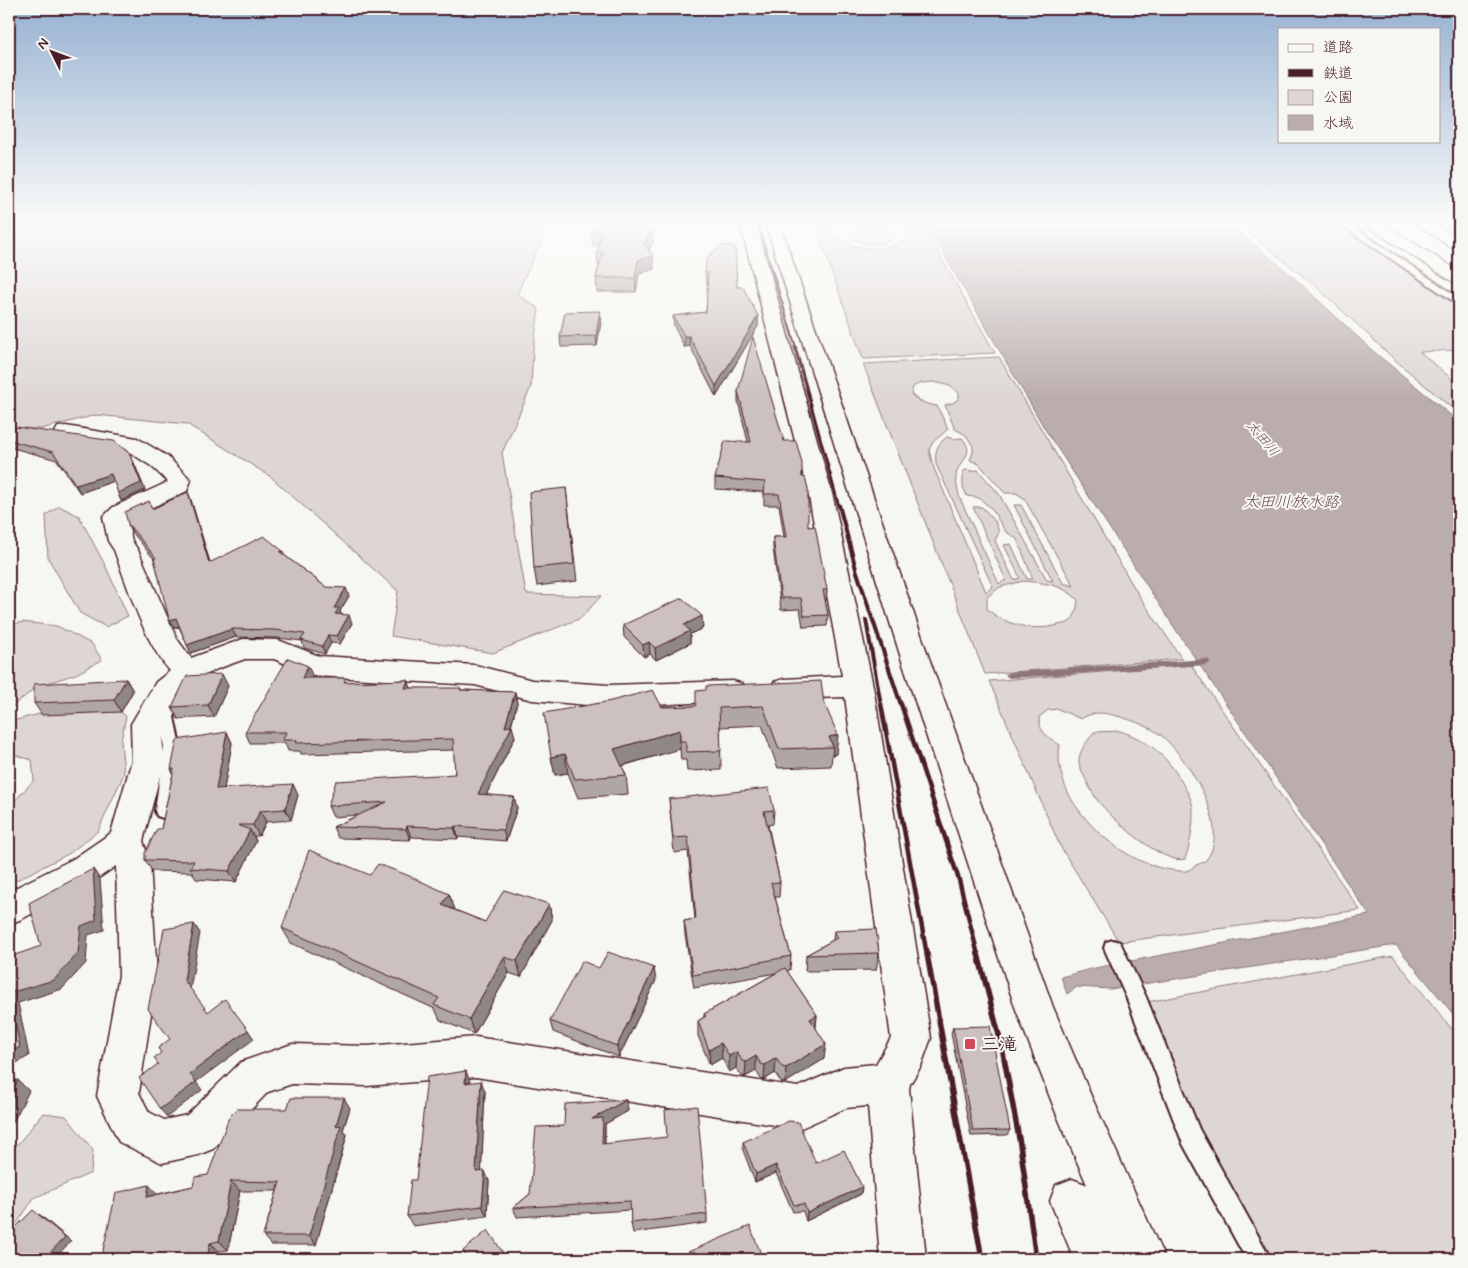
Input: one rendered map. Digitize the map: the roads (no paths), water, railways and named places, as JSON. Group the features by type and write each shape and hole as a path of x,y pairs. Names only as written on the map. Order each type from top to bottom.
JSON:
{"street":[{"path":"764,281 821,497 858,686 912,1038 906,1057 889,1083 889,1104 903,1259"},
{"path":"791,281 912,649 1034,1007 1077,1113 1142,1259"},
{"path":"66,432 129,443 159,461 180,480 179,486 121,512 115,517 120,541 126,550 163,639 172,655 188,672"},
{"path":"858,686 609,696 532,690 475,675 315,666 278,650 243,649 207,662 188,672 166,689 146,724 148,760 126,841 133,863 138,975 118,1096 134,1127 162,1142 198,1134 256,1076 292,1064 367,1066 476,1057 799,1108 844,1088 889,1083"},
{"path":"9,908 85,869 126,841"},
{"path":"1072,1201 1097,1259"}],"lane":[{"path":"1428,281 1459,302"},
{"path":"163,811 172,746 166,717 188,672"},
{"path":"1113,948 1136,997 1191,1136 1259,1259"}],"water":[{"name":"太田川放水路","path":"959,281 1298,281 1373,351 1459,422 1459,1021 1396,945 1110,989 1077,987 1067,994 1061,977 1090,969 1369,915 1174,627 1045,429"}],"waterway":[{"path":"1009,675 1207,662"}],"railway":[{"path":"775,281 796,348"},
{"path":"795,347 839,507"},
{"path":"839,505 856,569 901,705"},
{"path":"866,620 881,705"},
{"path":"881,704 927,955"},
{"path":"901,704 959,880 978,955"},
{"path":"927,954 982,1259"},
{"path":"978,954 1002,1047 1020,1144 1036,1259"}],"place":[{"name":"三滝","path":"970,1044"}],"water label":[{"name":"太田川","path":"1263,438"}]}
